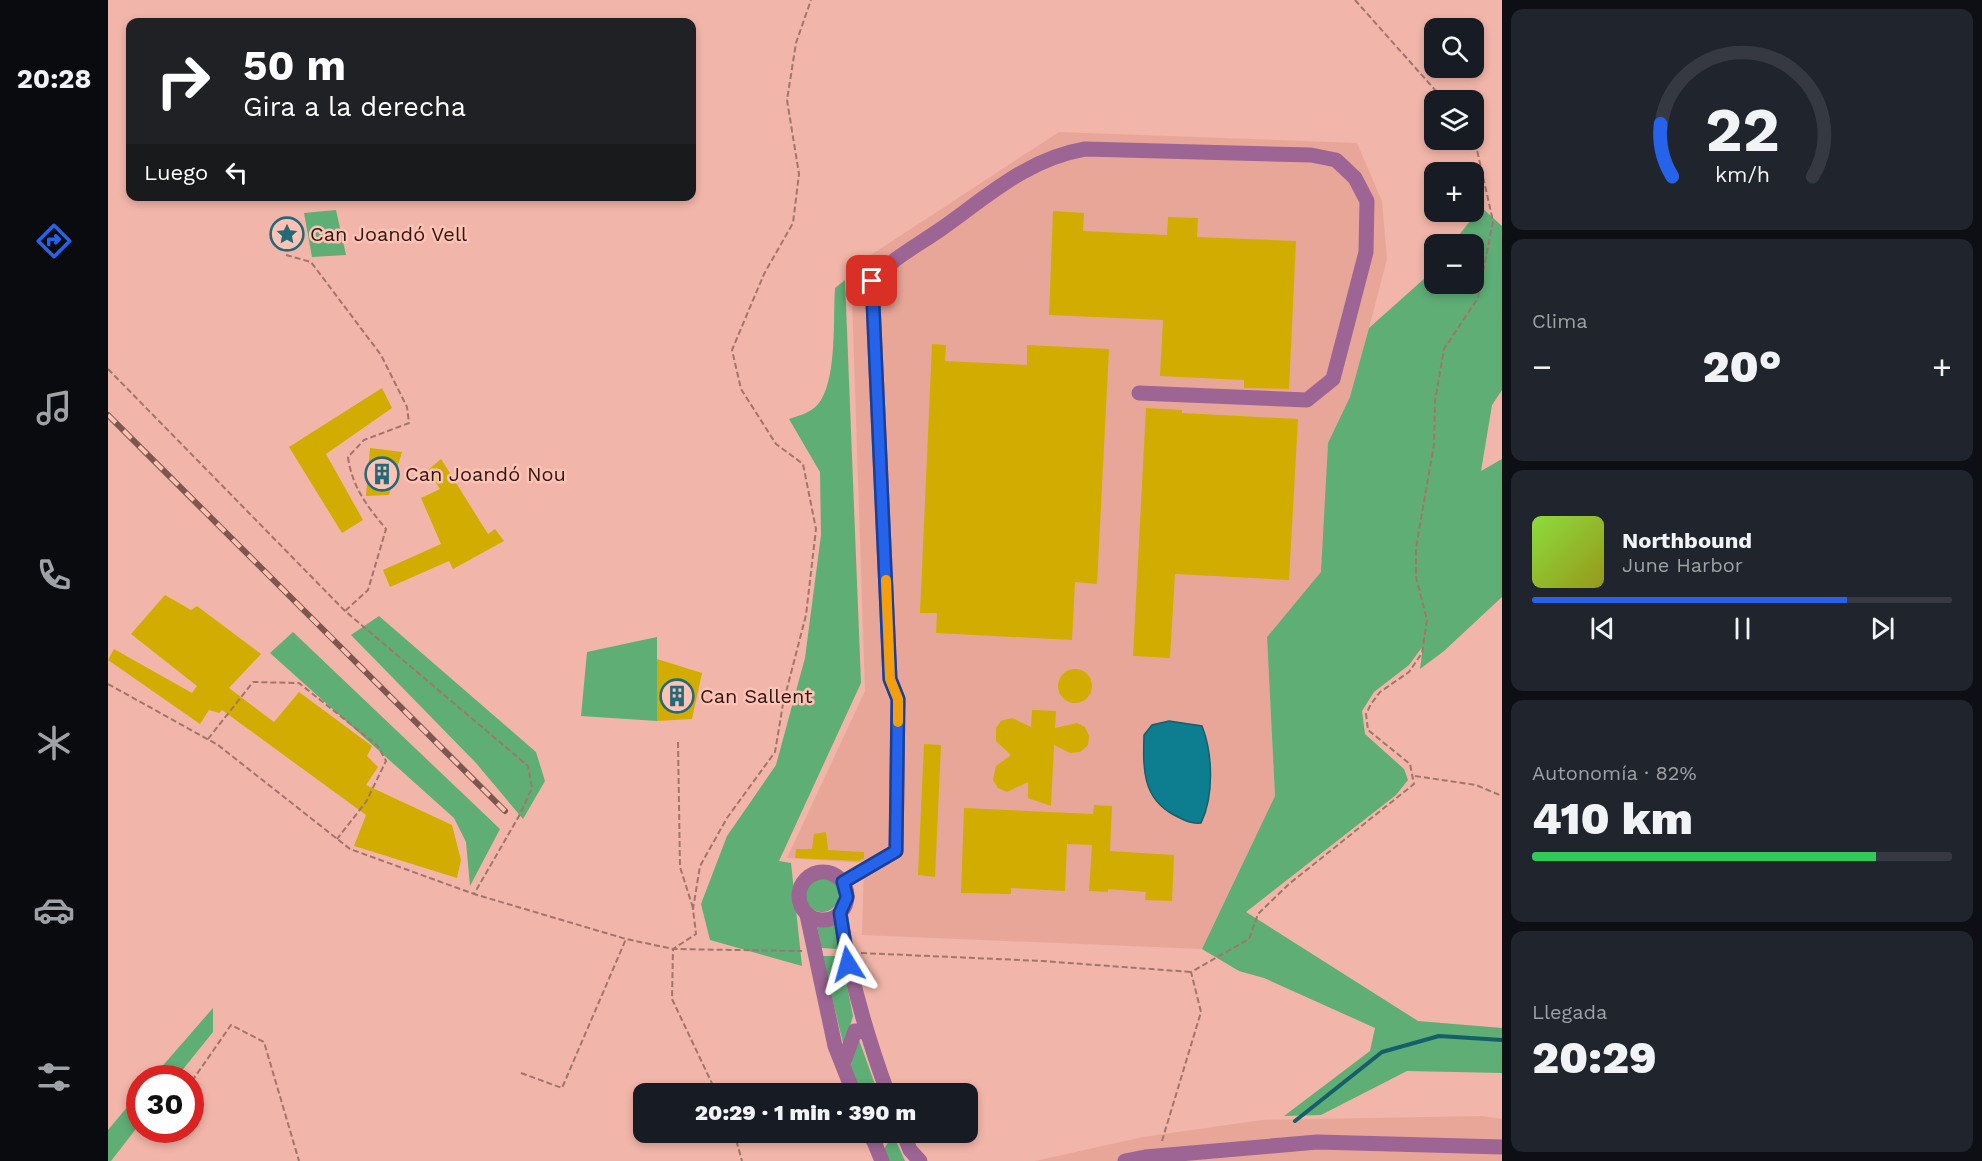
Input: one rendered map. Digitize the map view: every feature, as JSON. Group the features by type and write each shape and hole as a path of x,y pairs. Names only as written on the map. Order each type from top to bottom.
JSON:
{"street":[{"path":"843,882 896,851 898,699 890,679 872,281 892,259 929,237 1033,165 1058,154 1085,149 1311,155 1336,160 1355,178 1367,201 1367,211 1366,252 1333,379 1307,400 1139,393"},
{"path":"850,1083 835,1046 807,915 800,905 798,892 807,877 823,871 837,876 843,882 847,897 840,913 846,953 865,1032 884,1083"},
{"path":"807,915 827,921 840,913"},
{"path":"843,1064 855,1031 865,1032"},
{"path":"1125,1161 1317,1142 1502,1147"},
{"path":"875,1143 882,1161"},
{"path":"907,1143 910,1150 920,1161"}],"path":[{"path":"693,909 700,866 727,818 774,752 783,704 806,615 816,529 803,464 776,444 741,388 732,350 764,274 793,223 799,174 788,100 796,43 811,0"},
{"path":"1355,0 1435,90"},
{"path":"846,953 1042,961 1191,972 1249,939 1258,914 1288,884 1397,800 1414,784 1415,776 1410,764 1368,730 1366,714 1380,692 1409,672 1422,653 1427,620 1416,577 1416,549 1434,444 1435,401 1440,370 1444,349 1478,298 1493,220 1477,150"},
{"path":"286,255 311,262 381,355 407,407 409,423 364,440 348,457 351,479 367,506 386,529 368,590 345,611"},
{"path":"108,369 345,611 528,766 532,788 519,816 474,894"},
{"path":"208,739 253,682 299,683 378,746 386,761 366,802 337,839"},
{"path":"108,684 208,739 350,849 474,894 626,939 673,950 815,951"},
{"path":"673,950 696,934 693,909 680,867 678,742"},
{"path":"1415,776 1476,785 1502,796"},
{"path":"521,1073 562,1088 626,939"},
{"path":"673,950 672,999 712,1083"},
{"path":"1159,1156 1166,1123 1201,1012 1191,972"},
{"path":"203,1065 231,1025 264,1042 299,1161"},
{"path":"737,1143 742,1161"}],"shaded area":[{"path":"1059,132 1357,143 1382,201 1387,259 1351,397 1328,443 1322,572 1267,637 1275,796 1202,949 862,935 864,863 787,858 865,691 851,268"},
{"path":"1483,1116 1502,1119 1502,1161 1035,1161 1143,1137 1262,1120"}],"green space":[{"path":"336,210 346,255 312,257 304,213"},
{"path":"1484,210 1502,226 1502,390 1492,405 1481,471 1502,459 1502,597 1444,651 1420,669 1423,646 1409,665 1374,692 1362,711 1365,734 1404,769 1408,780 1396,795 1246,912 1418,1021 1502,1028 1502,1073 1407,1071 1321,1115 1284,1116 1370,1051 1375,1028 1264,978 1239,971 1202,949 1275,796 1267,637 1321,572 1328,443 1350,397 1369,328 1424,279 1424,294 1484,294 1484,234 1460,234 1469,222 1484,222"},
{"path":"845,280 861,683 779,861 791,863 802,966 710,940 701,904 727,836 776,765 805,658 821,535 820,472 789,419 815,407 826,389 832,361 835,288"},
{"path":"379,616 536,752 545,781 523,819 476,763 351,635"},
{"path":"293,632 500,829 470,886 466,842 454,818 270,653"},
{"path":"657,637 657,721 581,716 587,652"},
{"path":"822,878 834,883 839,895 834,907 822,912 810,907 805,895 810,883"},
{"path":"834,923 839,949 821,948 817,925"},
{"path":"822,956 841,956 853,1016 844,1047"},
{"path":"213,1008 213,1032 186,1065 163,1065"},
{"path":"858,1037 874,1083 855,1083 850,1070"},
{"path":"126,1109 126,1142 111,1161 108,1161 108,1130"},
{"path":"888,1143 897,1143 905,1161 888,1161 883,1151"}],"water":[{"path":"1169,721 1202,726 1206,737 1211,775 1208,800 1201,823 1187,821 1174,815 1163,808 1150,791 1145,770 1144,735 1152,725"}],"building":[{"path":"1053,211 1084,213 1083,231 1167,235 1168,217 1198,218 1197,237 1296,241 1289,389 1244,388 1244,380 1160,376 1163,320 1049,315"},
{"path":"932,344 946,345 945,361 1027,365 1027,345 1109,349 1097,584 1075,582 1072,640 936,633 937,613 920,613"},
{"path":"382,388 392,408 326,454 363,520 342,533 289,447"},
{"path":"1146,408 1182,410 1182,413 1298,419 1289,580 1175,574 1170,658 1133,656"},
{"name":"Can Joandó Nou","path":"370,448 402,452 389,495 366,496"},
{"path":"441,459 488,534 495,529 504,541 453,569 449,561 390,587 383,570 441,544 421,498 440,489 428,470"},
{"path":"165,595 191,610 197,606 261,654 229,688 274,722 299,692 372,746 367,756 378,767 366,785 452,825 461,860 457,878 354,846 366,815 222,710 219,713 209,710 200,724 108,660 114,649 192,693 197,686 131,634"},
{"name":"Can Sallent","path":"657,659 702,673 692,719 657,721"},
{"path":"1075,669 1087,674 1092,686 1087,698 1075,703 1063,698 1058,686 1063,674"},
{"path":"1032,710 1056,711 1055,728 1077,723 1085,727 1089,736 1088,745 1080,752 1070,753 1054,745 1051,806 1028,798 1028,782 1007,792 998,788 993,780 996,766 1011,755 996,741 996,728 1001,721 1012,718 1031,727"},
{"path":"924,744 941,745 935,877 918,875"},
{"path":"1094,805 1112,806 1110,851 1174,855 1172,901 1145,900 1146,892 1108,889 1108,892 1089,891 1092,845 1067,844 1065,891 1011,888 1011,894 961,893 964,808 1093,814"},
{"path":"826,832 828,850 864,852 864,858 859,861 795,858 796,849 812,849 814,834"}],"waterway":[{"path":"1295,1121 1382,1052 1439,1036 1502,1040"}],"railway":[{"path":"108,415 505,811"}],"slow traffic":[{"path":"886,580 890,679 898,699 898,722"}],"place":[{"name":"Can Joandó Vell","path":"287,234"},
{"name":"Can Joandó Nou","path":"382,474"},
{"name":"Can Sallent","path":"677,696"}],"route":[{"path":"848,964 840,913 847,897 843,882 896,851 898,699 890,679 872,281"}]}
